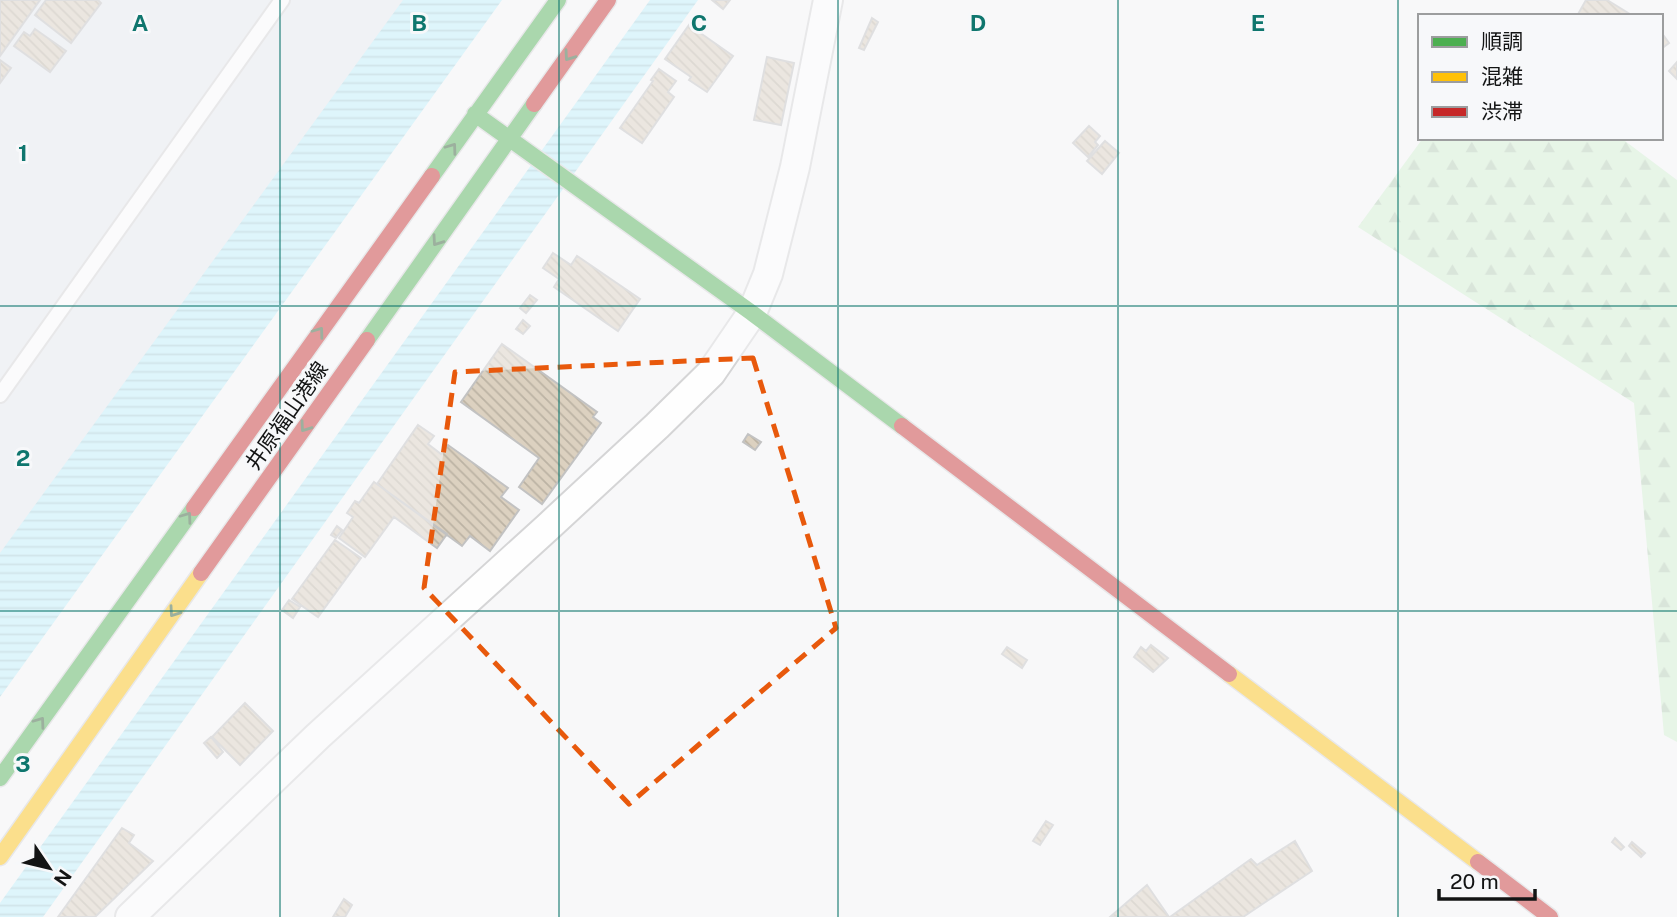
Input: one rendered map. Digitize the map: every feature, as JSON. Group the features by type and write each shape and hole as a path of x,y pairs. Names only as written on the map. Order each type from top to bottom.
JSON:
{"main road":[{"name":"井原福山港線","path":"0,778 558,0"},
{"name":"井原福山港線","path":"0,857 608,0"},
{"path":"475,114 752,313 1550,917"}],"street":[{"path":"130,917 318,736 657,426 711,373 752,313 768,274 795,167 828,0"}],"lane":[{"path":"0,395 282,0"}],"highlighted area":[{"path":"753,358 836,628 629,804 424,588 455,372"}],"shaded area":[{"path":"0,0 433,0 0,601"}],"green space":[{"path":"1422,140 1624,140 1677,180 1677,742 1664,735 1634,403 1358,227"}],"water":[{"path":"403,0 502,0 0,697 0,553"},
{"path":"650,0 698,0 43,917 0,917 0,903"}],"building":[{"path":"0,0 40,0 0,56"},
{"path":"46,0 98,0 101,3 71,43 35,15"},
{"path":"712,0 730,0 723,9"},
{"path":"1586,0 1607,0 1630,14 1578,14"},
{"path":"872,18 878,22 864,50 859,48"},
{"path":"689,25 733,56 707,92 665,59"},
{"path":"35,29 66,51 50,72 14,46 24,32 30,36"},
{"path":"1663,37 1669,43 1663,48"},
{"path":"767,57 794,63 781,125 754,120"},
{"path":"0,60 11,68 0,83"},
{"path":"1677,62 1677,79 1669,71"},
{"path":"659,69 676,81 668,92 674,97 642,143 620,128"},
{"path":"1089,126 1100,136 1095,142 1098,145 1088,157 1073,143"},
{"path":"1105,141 1119,153 1102,174 1087,161"},
{"path":"553,253 571,265 577,256 640,299 618,331 554,287 559,279 543,268"},
{"path":"530,295 537,300 526,313 520,308"},
{"path":"523,320 530,326 523,334 516,329"},
{"path":"502,344 597,412 593,417 601,423 542,504 519,487 539,458 461,402"},
{"path":"418,425 434,436 428,444 441,454 448,445 508,488 501,497 519,510 490,551 470,536 462,546 377,484"},
{"path":"748,434 761,442 755,450 743,442"},
{"path":"374,482 447,534 437,548 394,517 365,557 339,538 353,517 347,513 355,501 359,503"},
{"path":"337,526 342,530 336,538 331,535"},
{"path":"335,540 361,558 318,617 292,599"},
{"path":"289,600 300,607 293,618 282,610"},
{"path":"1151,645 1168,658 1153,672 1134,657 1141,647 1146,651"},
{"path":"1007,647 1027,660 1022,668 1002,654"},
{"path":"245,703 273,731 240,765 212,737"},
{"path":"211,737 223,752 217,758 204,743"},
{"path":"1046,821 1053,825 1040,845 1033,841"},
{"path":"122,828 134,835 129,843 153,861 95,917 58,917"},
{"path":"1615,838 1624,847 1621,850 1612,842"},
{"path":"1295,841 1312,871 1243,917 1170,917 1251,859 1257,865"},
{"path":"1632,842 1645,853 1641,857 1629,846"},
{"path":"1147,885 1169,917 1110,917"},
{"path":"344,899 352,905 345,917 333,917"}],"traffic: fast":[{"path":"432,176 558,0"},
{"path":"367,340 534,104"},
{"path":"475,114 752,313 902,426"},
{"path":"0,778 194,508"}],"traffic: slow":[{"path":"0,857 201,573"},
{"path":"1229,674 1478,862"}],"traffic: jam":[{"path":"534,104 608,0"},
{"path":"194,508 432,176"},
{"path":"201,573 367,340"},
{"path":"902,426 1229,674"},
{"path":"1478,862 1550,917"}]}
